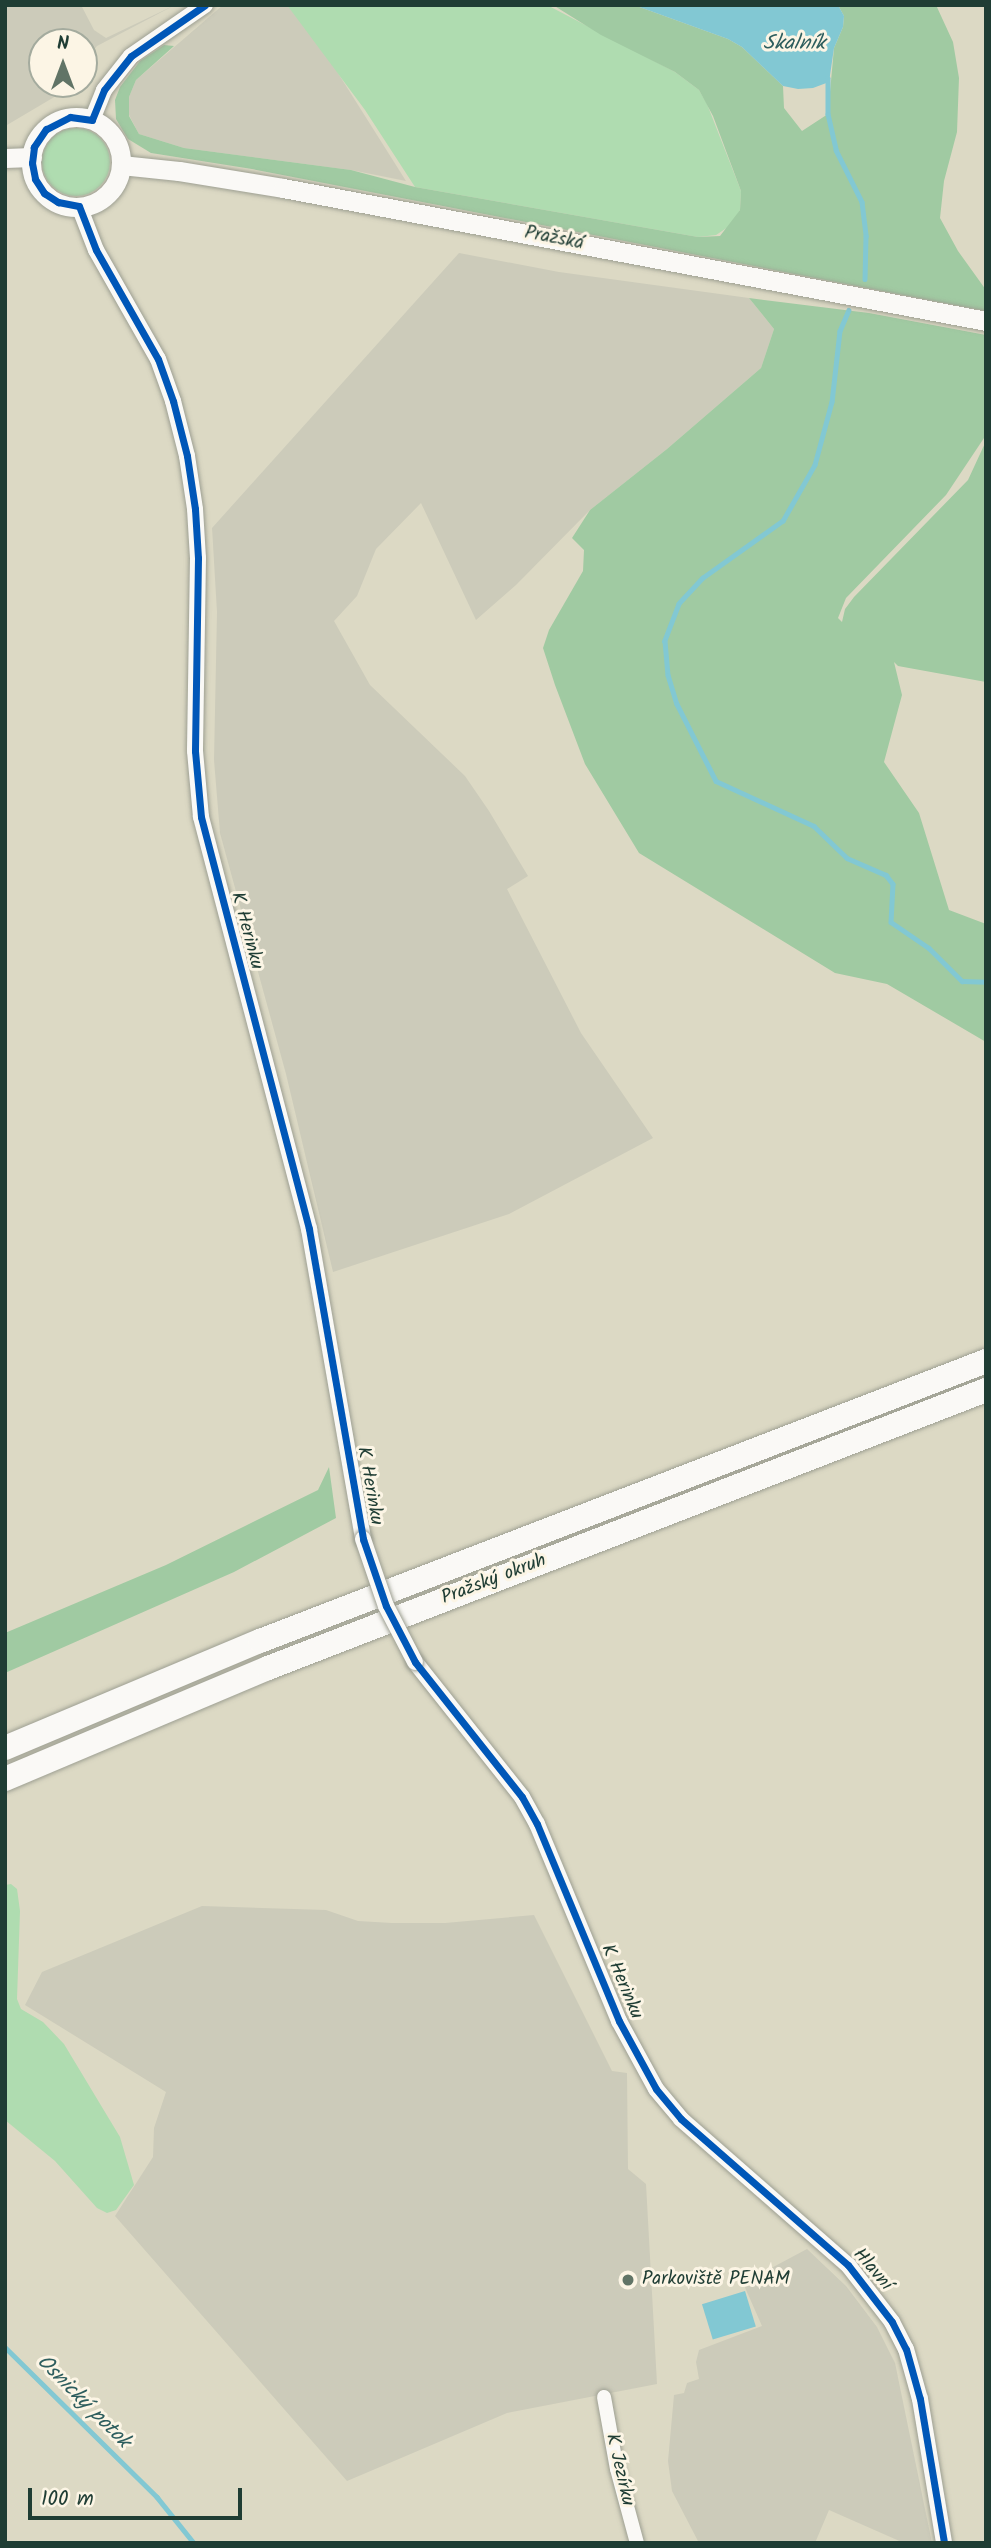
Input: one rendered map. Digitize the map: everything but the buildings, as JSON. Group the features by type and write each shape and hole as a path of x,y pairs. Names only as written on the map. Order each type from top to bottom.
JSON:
{"highway":[{"name":"Pražský okruh","path":"5,1748 260,1641 986,1361"},
{"name":"Pražský okruh","path":"5,1779 280,1663 986,1391"}],"main road":[{"path":"70,117 92,120 105,128 115,140 121,165 117,181 108,193 95,202 79,206 58,202 44,193 35,179 32,157 39,137 50,125 70,117"},
{"path":"5,158 32,157"},
{"name":"Pražská","path":"121,165 179,171 283,188 986,321"}],"street":[{"path":"92,120 104,90 131,56 205,5"},
{"name":"K Herinku","path":"79,206 91,239 143,329 167,382 193,486 199,632 196,774 202,822 309,1229 363,1539 389,1613 415,1662 522,1797 532,1815 558,1869 619,2021 656,2089"},
{"name":"Hlavní","path":"656,2089 681,2119 848,2264 886,2311 906,2349 920,2399 944,2543"},
{"name":"K Jezírku","path":"604,2397 617,2469 637,2543"}],"shaded area":[{"path":"5,5 81,5 93,28 28,28 28,98 53,98 7,125"},
{"path":"175,5 98,45 98,33 106,38"},
{"path":"223,5 295,5 406,181 351,170 184,148 139,134 129,115 129,97 136,80"},
{"path":"459,253 559,272 749,298 774,329 761,368 667,449 590,510 516,585 476,620 421,503 376,549 357,596 334,621 370,685 465,776 489,811 528,876 507,889 581,1033 653,1138 509,1214 333,1272 286,1074 220,833 214,760 217,612 212,528"},
{"path":"202,1906 326,1910 358,1921 392,1923 445,1923 534,1915 612,2071 627,2073 628,2169 646,2184 657,2384 507,2413 347,2481 115,2216 153,2157 154,2128 166,2092 25,2005 42,1972"},
{"path":"807,2249 846,2286 877,2327 895,2363 932,2543 904,2543 829,2510 815,2543 699,2543 672,2491 668,2461 674,2395 684,2393 687,2383 699,2379 696,2362 699,2350 762,2326 743,2283"}],"green space":[{"path":"287,5 547,5 675,72 699,90 741,191 740,210 731,225 716,235 698,237 415,187 365,110"},
{"path":"553,5 634,5 728,39 742,47 783,86 784,108 802,131 828,114 834,48 843,27 844,16 838,5 936,5 953,42 959,78 957,132 944,181 940,218 958,251 986,290 986,311 252,169 151,153 128,139 116,119 115,100 120,87 140,61 164,45 174,46 136,80 129,97 129,116 139,134 184,148 351,170 415,187 698,237 720,236 740,210 741,191 713,116 699,90 675,72 601,35"},
{"path":"69,128 83,128 95,133 105,143 110,162 105,181 95,191 83,196 69,196 57,191 47,181 42,169 42,155 47,143 57,133"},
{"path":"749,298 869,313 986,335 986,435 946,495 846,598 838,618 842,622 845,609 854,597 968,480 986,441 986,682 898,666 894,662 902,695 884,762 919,813 949,910 986,924 986,1042 887,984 835,973 639,853 585,764 543,648 549,630 583,571 584,550 572,538 590,510 667,449 761,368 774,329"},
{"path":"329,1467 336,1518 234,1572 5,1673 5,1633 166,1565 318,1490"},
{"path":"11,1884 17,1889 20,1911 17,1999 21,2009 43,2022 64,2044 120,2137 134,2185 116,2210 107,2213 97,2208 55,2161 5,2120 5,1885"}],"water":[{"name":"Skalník","path":"634,5 838,5 844,16 843,27 834,48 829,82 813,88 798,89 783,86 742,47 728,39"},
{"path":"745,2291 756,2326 713,2340 702,2304"}],"waterway":[{"path":"828,78 828,114 836,150 862,202 866,236 865,279"},
{"path":"849,310 840,331 832,402 815,465 783,521 703,578 679,604 665,641 668,675 677,704 716,781 814,826 847,858 886,875 893,884 891,922 929,948 962,981 986,982"},
{"name":"Osnický potok","path":"5,2347 157,2497 194,2543"}],"cycle path":[{"path":"205,5 131,56 104,90 92,120 70,117 46,129 34,147 32,163 35,179 44,193 58,202 79,206 96,250 158,359 173,401 187,456 195,509 198,558 195,751 201,817 309,1229 363,1539 386,1606 415,1662 522,1797 537,1824 619,2021 656,2089 681,2119 848,2265 892,2322 906,2349 920,2399 944,2543"}],"place":[{"name":"Parkoviště PENAM","path":"628,2280"}]}
